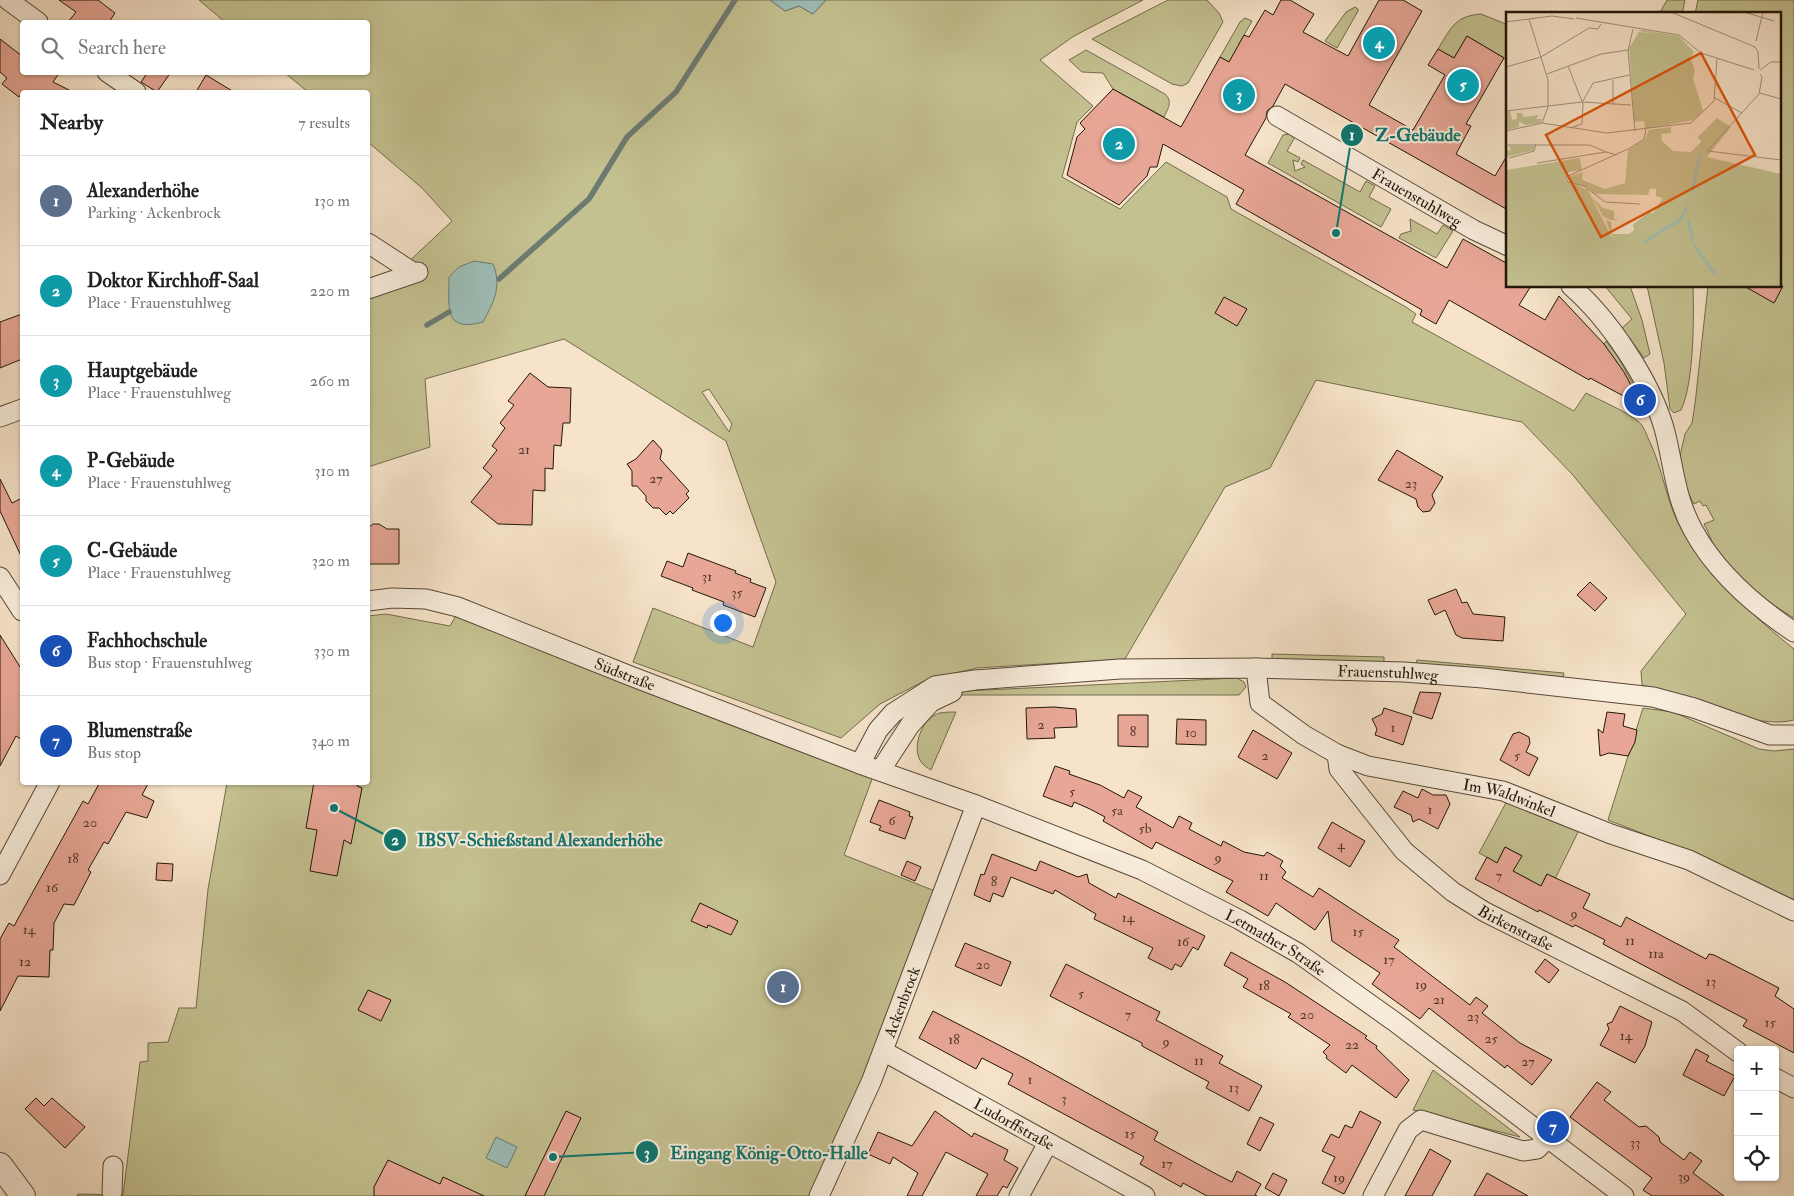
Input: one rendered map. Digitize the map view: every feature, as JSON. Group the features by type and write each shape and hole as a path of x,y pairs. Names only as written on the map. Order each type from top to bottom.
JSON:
{"street":[{"path":"8,0 35,20"},
{"path":"111,75 133,90"},
{"name":"Frauenstuhlweg","path":"1277,116 1474,230 1506,245"},
{"path":"370,244 416,273 370,288"},
{"path":"1573,288 1614,336 1634,364 1653,397 1664,431 1677,494 1703,546 1740,590 1774,619 1794,632"},
{"path":"0,417 20,410"},
{"path":"0,577 20,608"},
{"name":"Südstraße","path":"370,601 392,598 426,599 458,606 628,675 880,771"},
{"name":"Frauenstuhlweg","path":"860,764 878,730 893,713 935,686 975,680 1120,669 1256,668 1404,672 1638,694 1694,708 1770,735 1794,735"},
{"name":"Im Waldwinkel","path":"1256,668 1260,703 1304,735 1337,754 1368,766 1504,791 1611,834 1689,860 1794,911"},
{"name":"Frauenstuhlweg","path":"880,771 910,726 931,702 975,680"},
{"name":"Birkenstraße","path":"1337,754 1339,768 1404,850 1453,892 1485,912 1682,1011 1734,1049"},
{"name":"Letmather Straße","path":"880,771 976,805 1142,870 1255,928 1298,953 1395,1022 1624,1196"},
{"path":"0,875 48,785"},
{"name":"Ackenbrock","path":"820,1196 883,1051 976,805"},
{"name":"Ludorffstraße","path":"883,1051 1145,1196"},
{"path":"1779,1080 1794,1088"},
{"path":"1373,1196 1408,1130 1421,1120 1523,1151 1537,1149 1548,1138"},
{"path":"1019,1196 1048,1143"},
{"path":"0,1165 24,1196"},
{"path":"112,1192 113,1166"},
{"path":"0,1188 5,1196"}],"shaded area":[{"path":"199,0 770,0 785,11 799,6 813,14 826,0 1143,0 1074,36 1040,60 1093,106 1077,122 1062,177 1120,209 1166,162 1227,197 1231,209 1406,307 1416,314 1412,322 1574,411 1586,393 1639,422 1644,429 1658,462 1673,511 1684,534 1707,565 1734,596 1794,649 1794,720 1778,722 1760,721 1642,685 1641,671 1686,614 1572,474 1522,422 1316,380 1270,468 1225,487 1125,659 977,668 928,679 880,704 841,738 633,662 653,608 753,647 776,582 726,441 564,339 425,379 430,447 370,466 370,278 403,267 452,221 422,188 370,144 370,90 306,90 287,75 370,75 370,20 223,20","holes":["709,389 732,424 729,432 702,392"]},
{"path":"1168,0 1207,0 1219,13 1223,22 1188,83 1182,86 1172,84 1092,39"},
{"path":"1667,0 1685,0 1682,12 1660,12"},
{"path":"1698,0 1794,0 1794,618 1742,580 1718,552 1704,524 1714,520 1706,505 1703,506 1700,501 1694,504 1686,489 1680,456 1685,434 1692,423 1708,288 1782,288 1782,12 1695,12"},
{"path":"1355,7 1358,11 1337,48 1325,41 1346,12"},
{"path":"1481,14 1506,24 1506,59 1467,36 1454,58 1438,49 1450,29 1459,20"},
{"path":"1245,18 1252,21 1239,44 1233,65 1220,57 1240,22"},
{"path":"1086,50 1165,94 1169,102 1164,117 1113,89 1103,73 1082,72 1069,60"},
{"path":"1289,134 1295,137 1287,151 1300,158 1298,162 1293,160 1295,171 1305,167 1301,164 1303,160 1360,192 1366,181 1375,186 1369,197 1391,209 1381,227 1268,163 1283,135"},
{"path":"1410,219 1437,234 1443,225 1453,231 1436,258 1399,238 1401,234 1411,231"},
{"path":"1607,288 1631,288 1642,320 1650,354 1644,358 1622,328 1632,319"},
{"path":"1647,288 1693,288 1693,332 1689,384 1681,410 1674,413 1670,409 1664,363"},
{"path":"1606,341 1618,357 1633,384 1632,387 1604,344"},
{"path":"458,612 875,771 844,855 940,893 815,1196 77,1196 78,1194 123,1195 140,1062 148,1061 148,1043 168,1042 179,1008 196,1008 208,889 227,785 370,785 370,616 386,614 450,626"},
{"path":"1272,654 1384,657 1384,663 1272,660"},
{"path":"1417,660 1564,673 1563,677 1416,664"},
{"path":"1237,678 1244,682 1246,687 1239,695 960,695 965,691"},
{"path":"1643,708 1673,712 1759,749 1774,751 1794,749 1794,903 1649,836 1608,820"},
{"path":"956,712 931,770 923,764 917,750 923,727 934,716 942,713"},
{"path":"1508,799 1580,828 1555,879 1547,874 1541,886 1513,871 1521,855 1505,847 1497,863 1479,853"},
{"path":"1433,1070 1520,1137 1413,1110"}],"water":[{"path":"770,0 826,0 813,14 799,6 785,11"},
{"path":"474,261 493,264 497,280 496,294 483,322 461,324 455,321 451,315 449,307 449,277 459,267"},
{"path":"496,1137 517,1147 507,1168 486,1158"}],"building":[{"path":"59,0 98,0 115,13 110,20 70,20 76,12"},
{"path":"1281,0 1290,0 1314,14 1303,32 1348,56 1379,0 1403,0 1422,11 1369,105 1413,130 1445,75 1428,65 1438,49 1454,58 1467,36 1504,58 1466,124 1471,126 1456,154 1495,176 1506,157 1506,209 1285,84 1273,106 1267,111 1266,118 1245,155 1447,268 1463,239 1506,263 1506,288 1530,288 1519,305 1545,320 1559,296 1604,344 1624,372 1642,406 1590,378 1589,380 1449,300 1436,324 1420,315 1422,310 1236,204 1244,190 1163,144 1157,167 1150,167 1147,176 1119,205 1067,175 1077,137 1085,129 1080,123 1113,89 1181,127 1220,57 1229,62 1244,35 1249,37 1265,10 1273,15"},
{"path":"0,39 20,54 20,75 58,75 53,82 69,90 20,90 19,97 2,84 7,78 0,72"},
{"path":"146,75 169,75 158,90 154,90 141,82"},
{"path":"206,75 231,90 197,90"},
{"path":"1748,288 1782,288 1774,303"},
{"path":"1224,297 1247,309 1237,326 1215,313"},
{"path":"20,315 20,360 0,368 0,322"},
{"path":"530,373 548,387 571,388 570,423 563,423 561,446 554,445 553,469 545,468 545,491 533,490 532,525 498,524 471,502 492,476 483,468 497,450 492,446 505,428 500,423 514,405 508,401"},
{"path":"653,440 662,450 660,459 689,491 686,494 689,498 673,514 670,511 666,515 659,508 653,508 646,501 646,496 637,486 632,486 632,471 627,464 636,459"},
{"path":"1397,450 1443,477 1432,495 1435,503 1430,511 1423,512 1418,507 1416,499 1378,480"},
{"path":"0,479 12,503 20,499 20,554 0,511"},
{"path":"373,524 379,524 387,529 399,529 399,564 370,564 370,526"},
{"path":"688,553 736,571 735,573 751,579 750,582 766,588 755,617 723,605 724,602 692,590 693,588 661,576 667,561 683,567"},
{"path":"1590,582 1607,598 1595,611 1577,595"},
{"path":"1456,589 1462,603 1467,602 1473,614 1505,617 1503,641 1462,638 1456,635 1445,610 1435,615 1428,600"},
{"path":"0,635 20,667 20,739 16,736 0,766"},
{"path":"1420,692 1441,693 1432,719 1413,713"},
{"path":"1054,707 1076,709 1077,727 1054,728 1055,738 1027,739 1026,708"},
{"path":"1384,708 1412,717 1403,745 1375,735 1377,729 1372,719 1382,714"},
{"path":"1607,712 1625,714 1623,726 1637,730 1635,742 1628,756 1609,753 1600,756 1598,729 1603,733"},
{"path":"1118,715 1148,715 1148,747 1118,746"},
{"path":"1177,719 1206,720 1206,745 1176,744"},
{"path":"1253,730 1292,753 1277,779 1238,757"},
{"path":"1519,732 1529,737 1530,743 1526,752 1538,758 1529,776 1500,760 1513,734"},
{"path":"1055,766 1070,771 1069,774 1100,785 1124,798 1128,790 1142,797 1136,807 1173,828 1179,816 1192,823 1189,829 1221,846 1223,841 1244,852 1264,856 1267,852 1283,861 1280,866 1286,872 1282,878 1313,897 1319,888 1399,940 1394,947 1470,1005 1476,997 1488,1006 1482,1013 1520,1043 1552,1060 1532,1085 1507,1065 1505,1068 1429,1008 1420,1019 1372,984 1380,973 1332,941 1328,911 1315,930 1276,903 1268,916 1226,892 1233,881 1156,842 1152,849 1103,821 1105,817 1090,809 1074,802 1072,807 1043,796"},
{"path":"98,785 147,785 142,795 154,801 147,818 126,812 108,844 104,842 88,870 91,872 74,905 64,904 54,923 49,977 18,976 0,1011 0,939 9,923 14,926 83,801 88,804"},
{"path":"313,785 357,785 362,788 351,844 344,840 337,876 310,871 317,830 306,828"},
{"path":"1422,789 1433,795 1446,795 1450,804 1438,829 1419,819 1413,822 1411,815 1394,807 1403,791 1418,798"},
{"path":"879,800 910,812 909,816 913,817 905,839 879,830 881,826 870,822"},
{"path":"1332,822 1365,841 1350,867 1318,848"},
{"path":"1505,847 1522,856 1513,871 1541,886 1547,874 1590,894 1583,908 1621,927 1626,917 1706,959 1709,954 1714,955 1779,988 1775,996 1794,1009 1794,1053 1743,1026 1747,1020 1603,944 1605,940 1575,925 1573,927 1539,910 1538,912 1475,879 1487,857 1497,863"},
{"path":"992,854 1036,871 1040,861 1078,877 1087,874 1089,883 1116,898 1118,893 1205,936 1198,950 1193,947 1181,967 1175,964 1172,970 1148,958 1153,948 1094,919 1096,914 1055,890 1053,894 1011,877 1003,897 993,893 990,902 974,895 981,874 984,875"},
{"path":"907,861 921,867 915,881 901,875"},
{"path":"157,863 173,864 172,881 156,880"},
{"path":"700,903 738,921 731,935 708,925 707,928 691,921"},
{"path":"965,943 1011,962 1001,986 955,966"},
{"path":"1231,952 1285,982 1367,1036 1365,1038 1377,1046 1376,1048 1409,1080 1396,1098 1352,1065 1346,1073 1326,1058 1327,1056 1323,1052 1330,1045 1288,1017 1291,1014 1243,987 1248,979 1224,965"},
{"path":"1545,959 1559,970 1549,983 1535,972"},
{"path":"1066,964 1160,1012 1156,1020 1223,1056 1219,1063 1262,1086 1249,1111 1206,1088 1209,1082 1142,1046 1142,1043 1050,996"},
{"path":"368,990 391,1000 381,1021 358,1010"},
{"path":"1620,1006 1652,1022 1645,1046 1635,1063 1600,1045 1609,1029 1607,1024 1612,1022"},
{"path":"933,1011 1024,1058 1158,1132 1154,1140 1218,1175 1232,1182 1237,1171 1261,1184 1255,1195 1257,1196 1207,1196 1183,1183 1181,1187 1140,1164 1144,1157 1008,1084 1013,1074 982,1058 976,1069 919,1038"},
{"path":"1696,1049 1709,1056 1706,1061 1734,1075 1734,1078 1724,1096 1683,1075"},
{"path":"1597,1082 1611,1092 1604,1100 1639,1127 1646,1126 1659,1137 1660,1142 1684,1160 1690,1152 1702,1161 1693,1173 1724,1196 1652,1196 1643,1190 1652,1178 1570,1117"},
{"path":"36,1098 44,1106 52,1098 85,1127 65,1148 25,1109"},
{"path":"566,1111 581,1118 544,1196 525,1196"},
{"path":"935,1111 972,1137 974,1133 1008,1150 1004,1160 1018,1168 1007,1188 1003,1186 997,1196 976,1196 988,1174 946,1152 922,1196 907,1196 918,1173 893,1157 890,1164 868,1154 878,1132 912,1146"},
{"path":"1360,1111 1381,1122 1344,1194 1322,1183 1335,1157 1322,1151 1331,1134 1339,1138 1345,1125 1352,1128"},
{"path":"1260,1117 1274,1124 1260,1151 1247,1144"},
{"path":"1430,1149 1451,1161 1432,1196 1405,1196"},
{"path":"388,1160 440,1184 443,1177 484,1196 374,1196 374,1187"},
{"path":"1273,1173 1287,1180 1279,1196 1265,1188"},
{"path":"1487,1173 1528,1196 1474,1196"}],"waterway":[{"path":"499,279 589,199 627,137 676,92 735,0"},
{"path":"427,325 449,312"}],"place":[{"name":"P-Gebäude","path":"1379,43"},
{"name":"C-Gebäude","path":"1463,85"},
{"name":"Hauptgebäude","path":"1239,95"},
{"name":"Doktor Kirchhoff-Saal","path":"1119,144"},
{"name":"Z-Gebäude","path":"1336,233"},
{"name":"Fachhochschule","path":"1640,400"},
{"name":"IBSV-Schießstand Alexanderhöhe","path":"334,808"},
{"name":"Alexanderhöhe","path":"783,987"},
{"name":"Blumenstraße","path":"1553,1127"},
{"name":"Eingang König-Otto-Halle","path":"553,1157"}]}
